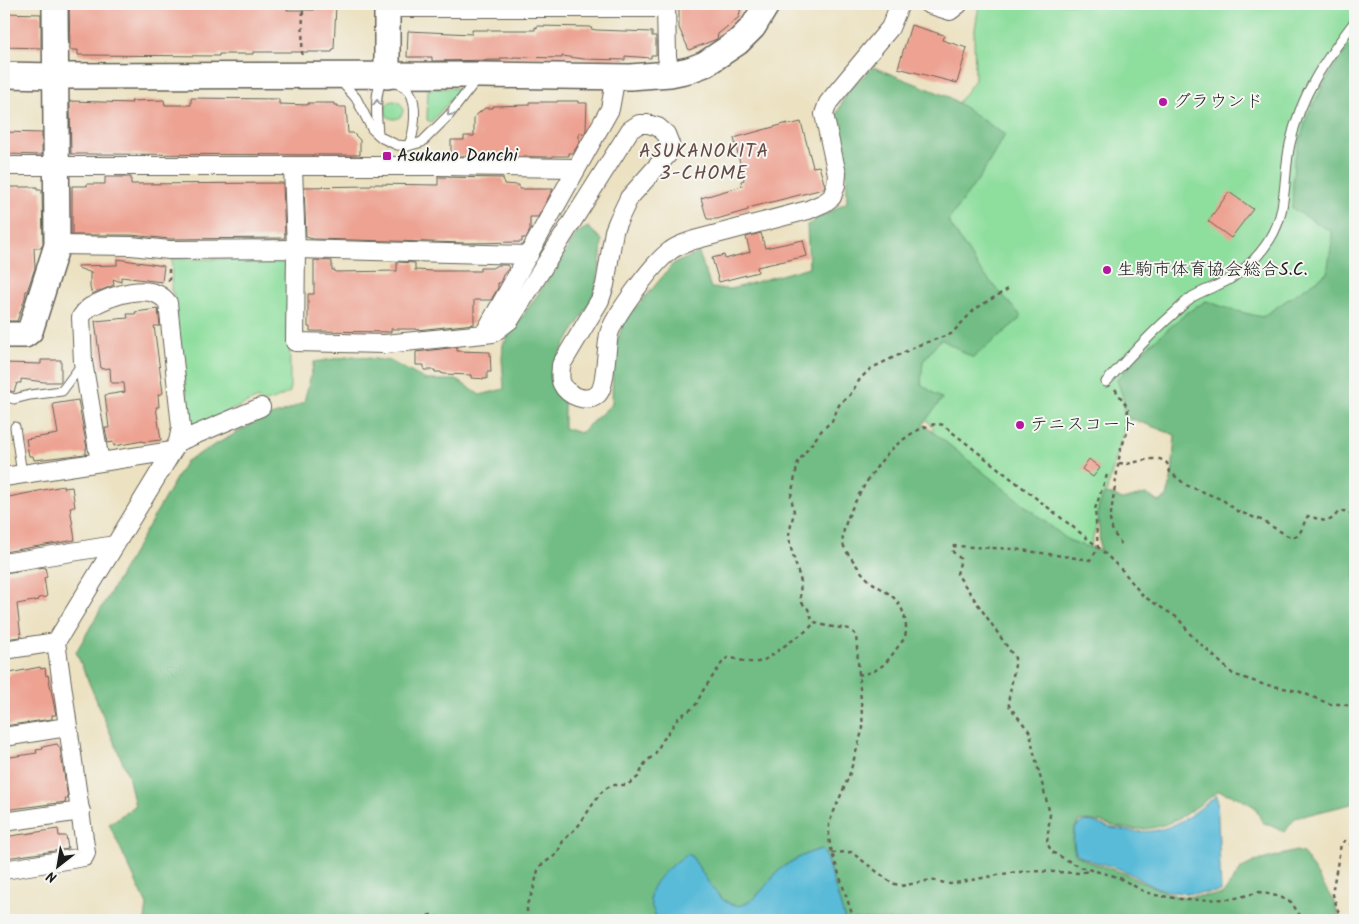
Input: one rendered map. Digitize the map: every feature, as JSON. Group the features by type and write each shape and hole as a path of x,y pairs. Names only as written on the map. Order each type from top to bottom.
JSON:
{"street":[{"path":"4,334 25,335 30,331 57,245 56,4"},
{"path":"4,75 616,76 670,74 706,64 738,42 754,27 767,4"},
{"path":"293,167 296,250 295,342 385,344 484,334 493,333 510,320 630,130 638,124 658,127 666,134 670,144 668,154 629,198 614,231 605,285 600,300 561,365 560,376 562,384 575,397 583,399 592,398 598,394 603,386 610,332 616,318 668,252 694,240 808,210 824,204 832,197 837,174 824,114 828,103 890,28 900,4"},
{"path":"928,4 950,11 959,4"},
{"path":"388,76 387,6 666,6 667,56 670,74"},
{"path":"484,334 610,109 616,76"},
{"path":"4,166 440,166 576,168"},
{"path":"57,245 131,246 169,250 296,250 529,255"},
{"path":"4,870 84,857 86,853 56,642 175,447 181,427 168,303 164,297 146,290 128,292 90,306 81,317 84,362 100,462"},
{"path":"4,477 100,462 175,447 261,407"},
{"path":"4,563 115,545"},
{"path":"4,650 56,642"},
{"path":"4,737 67,728"},
{"path":"4,822 81,810"}],"lane":[{"path":"1106,382 1144,340 1192,298 1230,279 1254,259 1271,238 1279,222 1290,143 1302,104 1327,57 1355,21"},
{"path":"336,76 356,98 372,129 382,138 397,146 408,146 422,142 449,115 480,75"},
{"path":"378,134 377,91 380,82 388,76 408,90 415,101 413,138 408,146"},
{"path":"4,395 14,399 62,391 84,362"},
{"path":"15,427 22,474"}],"path":[{"path":"302,62 303,4"},
{"path":"164,297 169,291 169,250"},
{"path":"854,920 832,853 829,839 829,823 849,776 863,728 856,635 850,629 826,626 815,622 808,608 802,603 800,594 801,582 790,545 789,534 794,512 791,496 798,462 822,430 832,422 839,405 850,395 860,379 870,369 919,345 951,334 975,309 1008,289"},
{"path":"1106,382 1120,394 1128,408 1126,432 1120,452 1110,520 1113,532 1122,545"},
{"path":"858,675 872,673 889,660 904,638 904,615 896,599 869,580 847,552 843,538 850,513 872,473 891,449 927,425 938,423 1097,546 1143,596 1178,618 1190,635 1232,674 1262,684 1298,690 1330,704 1343,704 1355,708"},
{"path":"1119,463 1127,464 1149,459 1160,459 1167,463 1170,472 1186,485 1223,500 1237,511 1261,520 1288,536 1297,536 1302,531 1308,516 1322,521 1334,518 1338,512 1344,511 1355,515"},
{"path":"1107,475 1095,509 1098,549 1090,560 1014,549 969,546 954,546 952,548 953,552 962,559 957,574 1014,658 1015,665 1008,703 1029,731 1031,737 1032,749 1050,814 1047,843 1052,852 1080,867 1118,877 1149,893 1187,900 1232,899 1260,892 1291,902 1303,920"},
{"path":"527,920 527,904 540,866 556,854 563,841 579,825 605,789 612,786 627,785 638,777 679,717 697,703 702,692 724,660 729,657 750,663 767,660 809,629 815,622"},
{"path":"1341,920 1333,895 1341,844 1345,842 1355,848"},
{"path":"832,853 851,852 892,883 901,886 931,880 950,884 1008,873 1031,871 1049,870 1078,873 1091,870"},
{"path":"422,920 425,916 431,915 442,918 480,920"}],"green space":[{"name":"生駒市体育協会総合S.C.","path":"980,4 1355,4 1355,304 1159,376 1124,431 1079,586 867,521 934,429 901,386 945,120 975,80 974,35"},
{"path":"1355,40 1355,803 1295,818 1285,832 1262,822 1255,807 1237,797 1219,791 1174,821 1150,828 1121,828 1095,821 1079,821 1075,829 1073,841 1075,854 1089,862 1124,873 1179,897 1222,895 1242,868 1254,862 1296,851 1303,853 1334,902 1341,920 845,920 822,849 787,864 752,900 736,906 728,903 717,894 688,854 652,907 658,920 145,920 147,905 109,824 135,806 128,775 76,652 186,461 263,418 281,413 304,402 314,362 353,356 390,361 426,380 457,380 480,395 504,389 503,344 547,281 577,233 588,227 602,240 598,279 594,294 551,371 564,401 564,428 580,433 612,404 613,354 625,317 642,301 673,264 699,253 711,288 731,289 809,267 807,225 847,202 846,163 833,122 848,90 873,67 949,97 1005,135 982,174 948,221 980,270 1022,317 973,358 941,339 923,361 921,384 942,399 923,424 1068,540 1100,551 1098,509 1104,494 1113,495 1122,500 1146,494 1159,502 1167,497 1172,475 1175,435 1124,416 1124,400 1117,380 1146,348 1188,312 1206,301 1232,310 1262,317 1327,273 1332,232 1292,208 1294,161 1308,114 1339,58"},
{"path":"457,88 459,90 456,94 431,122 427,120 428,89"},
{"path":"394,101 400,104 403,110 400,116 394,119 388,116 385,110 388,104"},
{"path":"172,259 281,259 289,267 290,392 261,403 258,398 197,426 187,421 186,392 173,292 171,291"}],"water":[{"path":"1217,795 1221,892 1187,894 1163,889 1126,872 1092,861 1076,853 1074,845 1075,831 1076,827 1083,822 1087,821 1129,831 1144,832 1157,830 1181,821"},
{"path":"822,849 845,920 658,920 652,907 651,892 658,879 676,862 688,854 717,894 728,903 736,906 752,900 787,864"}],"building":[{"path":"69,4 287,4 287,10 314,10 314,4 336,4 334,49 332,52 253,52 253,54 219,54 219,56 78,55 78,50 70,50"},
{"path":"679,4 740,4 741,6 739,17 718,34 717,39 689,50 679,28"},
{"path":"4,13 41,14 41,48 4,47"},
{"path":"911,25 944,35 942,40 967,48 957,83 898,68"},
{"path":"537,26 591,27 591,29 596,30 652,32 652,36 656,36 656,55 651,55 651,58 625,56 625,60 584,59 562,56 562,58 513,57 501,58 501,60 432,61 432,57 407,57 408,31 472,34 472,30 535,30"},
{"path":"191,98 279,99 279,104 308,105 308,103 334,103 338,107 346,107 348,133 353,133 360,140 360,155 71,154 70,101 132,103 131,101 164,100 165,105 191,105"},
{"path":"529,102 587,103 586,130 584,134 579,133 579,143 573,153 569,153 569,156 451,156 451,140 464,140 464,136 474,136 474,117 485,108 529,105"},
{"path":"801,122 813,167 819,166 825,186 823,189 748,208 748,210 717,219 707,219 701,198 742,186 741,181 744,180 734,138 788,123 788,125"},
{"path":"4,132 42,133 42,155 4,154"},
{"path":"105,177 131,177 131,184 283,183 285,238 170,239 131,235 72,235 72,186 105,184"},
{"path":"438,177 503,178 504,184 519,185 519,189 553,189 538,217 530,217 530,230 526,238 522,238 522,242 467,243 313,239 306,237 304,187 371,186 371,184 438,185"},
{"path":"7,187 37,187 37,190 42,190 43,243 41,248 34,248 35,268 17,321 4,321 4,190 7,190"},
{"path":"1229,192 1253,209 1231,238 1208,221"},
{"path":"761,233 765,248 803,240 807,256 757,267 758,272 719,282 712,258 724,255 725,259 750,252 746,237"},
{"path":"117,259 164,266 162,282 121,277 121,282 113,279 114,285 92,294 90,273 92,273 78,268 78,266 117,265"},
{"path":"314,260 332,261 332,270 335,270 335,272 397,271 397,262 415,263 415,270 480,271 480,268 492,268 498,265 507,265 509,268 503,275 500,283 498,283 498,288 491,300 474,300 474,324 417,330 391,329 391,332 310,331 310,327 308,327 308,294 314,294"},
{"path":"158,309 160,326 154,326 163,393 158,395 159,407 156,407 161,440 114,446 113,442 108,443 105,428 109,428 105,395 125,392 124,383 111,383 110,368 101,369 95,321 128,318 127,314"},
{"path":"457,347 457,351 490,352 491,372 487,372 487,379 471,378 471,375 444,374 435,372 435,370 424,370 424,365 416,365 416,352"},
{"path":"41,360 61,360 61,382 21,379 21,383 17,383 14,392 4,389 4,363 41,364"},
{"path":"78,400 87,448 86,454 34,460 33,456 29,456 26,439 58,434 53,404"},
{"path":"1089,459 1100,468 1093,477 1082,469"},
{"path":"63,486 64,488 72,487 75,507 70,507 75,540 4,552 4,498"},
{"path":"45,567 47,577 44,578 47,597 17,604 21,637 4,639 4,573"},
{"path":"40,667 41,669 45,668 46,676 48,675 56,715 52,715 52,719 4,726 4,676"},
{"path":"57,744 60,748 68,799 65,799 66,802 4,810 4,758 37,753 36,750 43,749 42,747"},
{"path":"58,829 59,836 66,836 68,849 6,858 4,837"}],"place":[{"name":"グラウンド","path":"1163,102"},
{"name":"Asukano Danchi","path":"387,156"},
{"name":"生駒市体育協会総合S.C.","path":"1107,270"},
{"name":"テニスコート","path":"1020,425"}],"district":[{"name":"ASUKANOKITA 3-CHOME","path":"704,163"}]}
